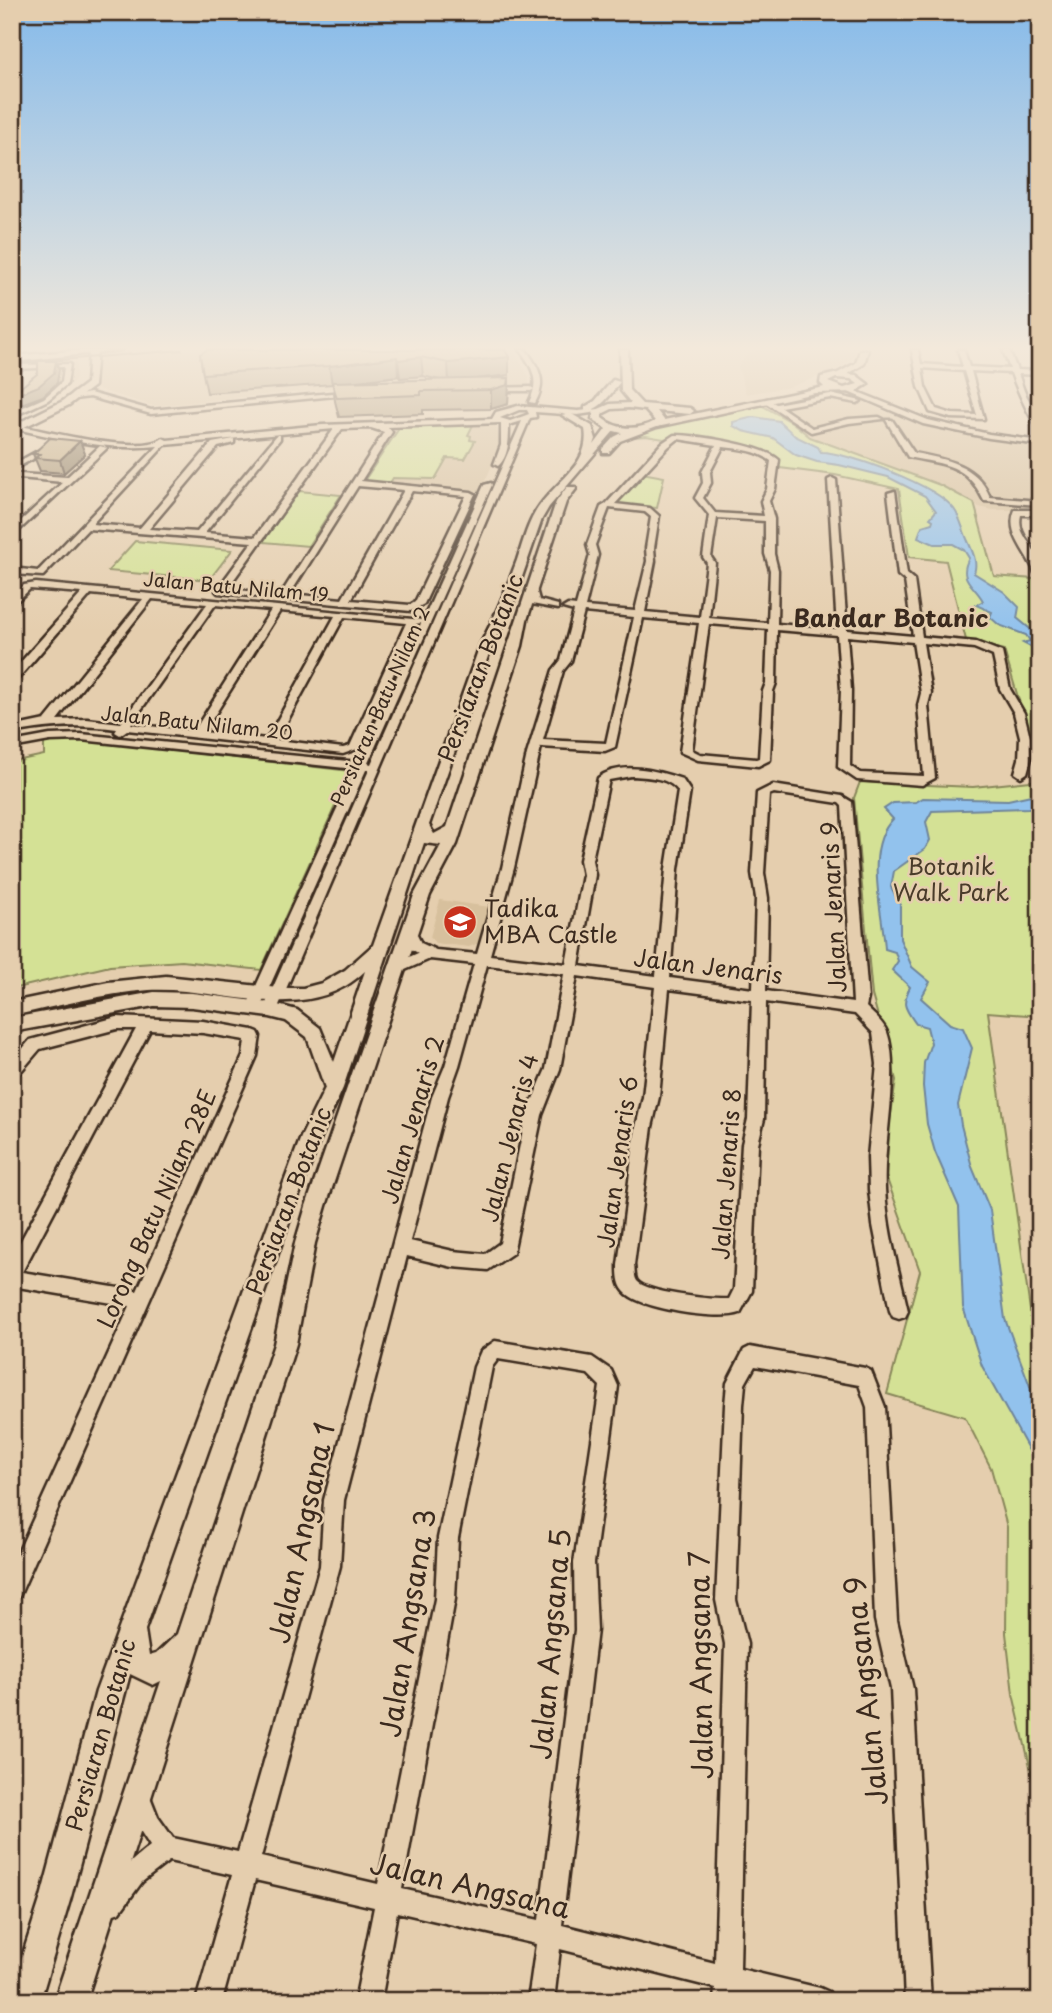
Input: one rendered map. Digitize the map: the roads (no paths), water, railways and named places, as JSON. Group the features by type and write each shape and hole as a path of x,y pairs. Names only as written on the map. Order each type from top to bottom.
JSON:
{"main road":[{"path":"583,462 590,444"},
{"name":"Persiaran Botanic","path":"24,2001 56,1897 99,1728 135,1621 311,1136 334,1088 422,825 486,645 504,612 540,513 598,444"},
{"name":"Persiaran Botanic","path":"70,2001 285,1343 305,1242 409,932 422,895 449,844 516,646 521,620 565,495 612,444"},
{"path":"478,671 495,664 507,673"},
{"path":"422,825 429,838 435,840 441,840 454,829"},
{"path":"12,1025 154,999 265,1001 305,995 337,985 360,969 383,942"},
{"path":"12,1009 113,989 165,983 265,1001 314,1033 334,1088"},
{"path":"135,1621 134,1652 140,1667 153,1671 166,1664 191,1634"}],"street":[{"path":"12,468 59,444"},
{"path":"66,444 129,450 158,444"},
{"path":"109,444 152,444"},
{"path":"12,571 40,574 161,444"},
{"path":"143,530 217,444"},
{"path":"199,535 271,444"},
{"path":"326,444 221,591 411,608 419,604 471,496 469,492 355,483"},
{"path":"284,596 380,444"},
{"name":"Persiaran Batu Nilam 2","path":"493,485 505,444"},
{"name":"Persiaran Batu Nilam 2","path":"265,1001 376,764 432,623 513,444"},
{"name":"Jalan Jenaris 2","path":"389,1293 440,1097 452,1066 482,960 558,670 566,661 594,555 591,545 603,509 610,506 667,444"},
{"path":"720,444 705,472 706,483 699,498 713,515 707,557 711,563 706,620 693,687 686,752 690,756 758,763 764,760 774,570 770,563 770,515 765,501 771,489 776,464 772,456 726,444"},
{"path":"904,444 911,455 967,470 981,481 987,499 1040,503"},
{"path":"1019,444 1038,445"},
{"path":"12,534 103,448"},
{"path":"12,478 19,476 69,480"},
{"path":"832,480 846,690 844,767 857,776 922,781 929,778 930,773 923,705 926,693 909,580 903,575 892,494"},
{"path":"345,602 410,487"},
{"path":"538,743 605,748 611,745 651,561 654,513 610,506"},
{"path":"1040,513 1018,512 1015,519 1020,537 1040,573"},
{"path":"713,515 770,515"},
{"path":"86,526 257,540"},
{"name":"Jalan Batu Nilam 19","path":"12,603 32,586 432,623"},
{"path":"521,620 530,611 550,606 535,602 532,587"},
{"path":"12,679 89,591"},
{"path":"49,723 150,596"},
{"path":"119,733 213,602"},
{"path":"197,735 277,608"},
{"path":"568,608 976,645 998,654 1005,689 1019,713 1025,737 1025,759 1021,773"},
{"path":"270,743 341,614"},
{"path":"12,730 49,723 87,722 119,733 197,735 343,751 354,748 412,621"},
{"name":"Persiaran Batu Nilam 2","path":"265,1001 362,762 432,623"},
{"name":"Jalan Batu Nilam 20","path":"12,737 63,729 119,733 376,764"},
{"name":"Jalan Batu Nilam 20","path":"12,745 119,733"},
{"name":"Jalan Jenaris 4","path":"401,1247 453,1259 488,1262 506,1247 534,1115 553,1069 589,875 586,860 604,778 624,773 648,775"},
{"name":"Jalan Jenaris 6","path":"648,775 678,782 684,791 672,869 664,984 626,1278 636,1291 688,1304"},
{"name":"Jalan Jenaris 9","path":"758,995 762,898 758,873 763,793 773,789 842,800 848,805 862,998 859,1009"},
{"path":"397,969 427,954 413,942 409,932"},
{"name":"Jalan Jenaris","path":"427,954 570,970 859,1009"},
{"name":"Jalan Jenaris 8","path":"688,1304 724,1309 734,1307 743,1292 750,1144 756,1119 758,995"},
{"path":"859,1009 880,1033 884,1079 877,1132 878,1208 899,1311"},
{"name":"Lorong Batu Nilam 28E","path":"12,1072 28,1050 47,1039 117,1023 203,1027 253,1036 250,1056 12,1590"},
{"path":"141,1300 12,1276 147,1023"},
{"name":"Jalan Angsana 1","path":"209,2001 330,1566 334,1544 330,1523 334,1500 389,1293"},
{"name":"Jalan Angsana 3","path":"368,2001 444,1599 449,1538 487,1357 495,1350 592,1366"},
{"name":"Jalan Angsana 7","path":"727,1989 736,1643 726,1600 736,1383 750,1356 865,1377"},
{"name":"Jalan Angsana 5","path":"541,2001 586,1630 584,1563 609,1386 605,1376 592,1366"},
{"name":"Jalan Angsana 9","path":"865,1377 878,1417 889,1647 902,1689 918,2001"},
{"path":"96,1921 134,1874 166,1848 149,1824 137,1794"},
{"name":"Jalan Angsana","path":"166,1848 548,1934 727,1989 820,2001"}],"water":[{"path":"781,444 812,444 821,452 851,458 891,472 945,500 960,520 974,557 974,573 1004,592 1019,607 1017,618 1040,637 1040,652 1023,643 1030,641 1026,635 999,625 990,617 992,612 976,605 983,601 966,577 969,558 964,550 953,544 934,544 918,537 922,526 932,523 930,518 936,511 925,496 888,477 796,455"},
{"path":"1040,793 1040,806 1028,808 932,811 926,822 930,840 925,849 894,871 891,887 900,904 900,939 912,967 930,982 921,998 950,1024 963,1028 972,1048 958,1105 961,1125 972,1167 990,1210 1005,1319 1040,1413 1040,1485 1032,1456 982,1366 963,1307 959,1207 935,1152 927,1124 923,1086 924,1063 931,1043 927,1027 916,1024 907,1010 905,1002 910,987 892,970 898,961 895,952 885,949 877,863 884,832 893,819 884,809 893,803 916,802 923,798 1008,800"}],"place":[{"name":"Tadika MBA Castle","path":"460,922"}],"district":[{"name":"Bandar Botanic","path":"891,619"}],"park label":[{"name":"Botanik Walk Park","path":"951,880"}]}
